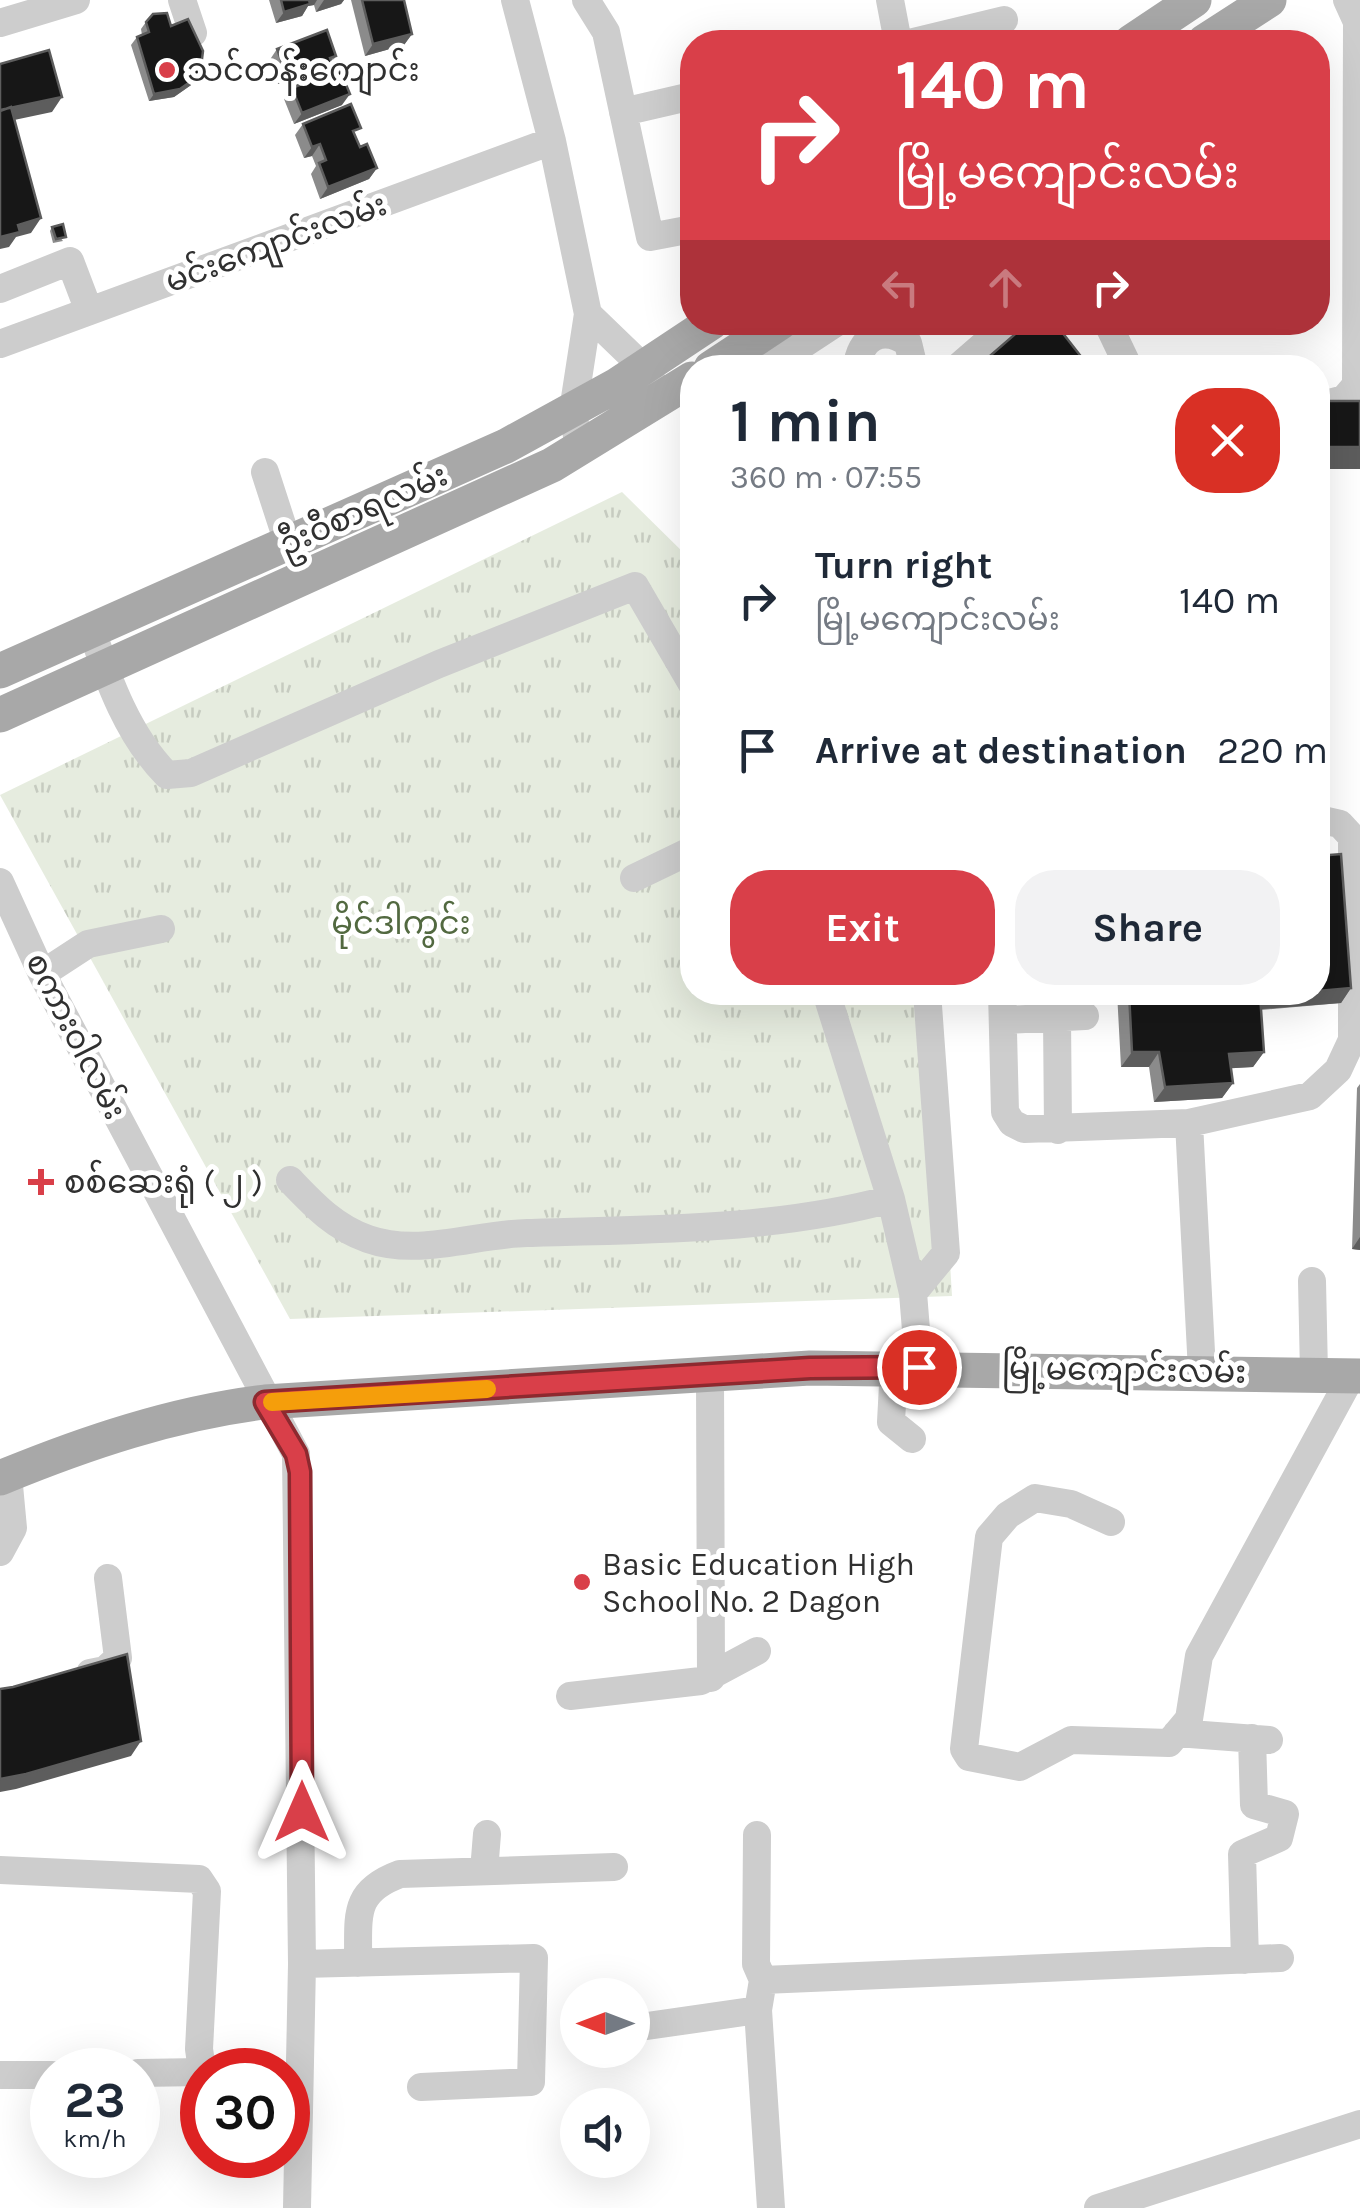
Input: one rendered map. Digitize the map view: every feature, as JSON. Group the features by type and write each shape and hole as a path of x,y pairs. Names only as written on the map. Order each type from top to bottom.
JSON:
{"main road":[{"path":"1149,30 1194,0"},
{"path":"1214,30 1232,10 1269,0"},
{"name":"ဦးဝီစာရလမ်း","path":"0,671 447,472 573,411 692,335"},
{"path":"731,355 761,335"},
{"name":"ဦးဝီစာရလမ်း","path":"0,715 464,504 579,448 680,387"},
{"path":"447,472 464,504"},
{"path":"288,542 304,576"},
{"name":"မြို့မကျောင်းလမ်း","path":"4,1477 112,1437 226,1407 265,1402 907,1366 1356,1376"}],"street":[{"path":"0,24 76,0"},
{"path":"182,0 193,33"},
{"path":"516,0 552,142 588,314 573,411 579,448"},
{"path":"586,0 606,32 650,237 680,231"},
{"path":"890,0 896,30"},
{"path":"1330,403 1344,399 1356,385 1356,22 1347,0"},
{"path":"964,30 1003,21"},
{"path":"623,112 680,99"},
{"name":"မင်းကျောင်းလမ်း","path":"0,344 552,142"},
{"path":"0,289 70,262 89,311"},
{"path":"588,314 643,367 662,398"},
{"path":"788,355 818,335"},
{"path":"897,335 908,343 911,355"},
{"path":"972,355 995,335"},
{"path":"266,472 288,542"},
{"path":"92,630 104,668 147,755 167,775 191,773 440,664 635,586 680,663"},
{"path":"1058,1130 1071,1016 1003,1006 1005,1112 1012,1123 1024,1128 1058,1130 1189,1124 1310,1096 1338,1070 1352,1040 1352,836 1340,824 1330,822"},
{"path":"634,878 680,856"},
{"name":"စကားဝါလမ်း","path":"0,882 42,974 265,1402 296,1454 300,1472 302,1964 297,2048"},
{"path":"42,974 88,944 160,929"},
{"path":"830,1005 891,1198 914,1293 907,1366 891,1422 912,1439"},
{"path":"914,1293 946,1254 928,1005"},
{"path":"1189,1124 1202,1371"},
{"path":"290,1180 326,1218 369,1239 412,1246 523,1232 629,1232 836,1214 891,1198"},
{"path":"1312,1281 1314,1373"},
{"path":"710,1375 711,1678"},
{"path":"1111,1522 1071,1504 1036,1498 1008,1515 989,1537 965,1754 1020,1766 1071,1740 1169,1744 1189,1720 1198,1656 1356,1376"},
{"path":"0,1552 13,1528 4,1477"},
{"path":"70,1677 104,1670 118,1658 108,1578"},
{"path":"570,1696 711,1678 757,1651"},
{"path":"1177,1733 1261,1739 1254,1806 1284,1814 1279,1838 1242,1854 1245,1960"},
{"path":"484,1872 487,1834"},
{"path":"757,1835 756,1964 763,1980 758,2010 771,2208"},
{"path":"358,1963 360,1905 374,1884 400,1874 614,1867"},
{"path":"0,1870 199,1879 206,1891 199,2048"},
{"path":"302,1964 534,1958 531,2082 421,2087"},
{"path":"763,1980 1280,1958"},
{"path":"650,2026 758,2010"},
{"path":"0,2075 30,2074"},
{"path":"1098,2208 1183,2196 1360,2124"},
{"name":"စကားဝါလမ်း","path":"297,2178 297,2208"}],"green space":[{"name":"မိုင်ဒါကွင်း","path":"622,492 680,549 680,1005 935,1005 952,1296 290,1319 0,795"}],"building":[{"path":"281,0 309,0 310,4 284,12"},
{"path":"362,0 404,0 412,34 373,44"},
{"name":"သင်တန်းကျောင်း","path":"167,13 171,26 188,19 203,51 200,75 180,89 154,94 137,37 149,32 146,22 153,14"},
{"path":"327,30 336,56 330,58 335,72 340,70 350,94 302,113 292,88 302,84 296,69 286,73 277,49"},
{"path":"49,50 62,97 0,110 0,64"},
{"path":"351,104 361,128 353,131 360,147 367,144 377,168 328,187 319,163 326,160 320,144 312,147 303,124"},
{"path":"11,107 41,218 18,225 20,232 0,237 0,111"},
{"path":"63,224 66,237 56,239 52,227"},
{"path":"1014,335 1064,335 1080,355 991,355"},
{"path":"1330,401 1360,401 1360,447 1330,447"},
{"path":"1341,854 1351,988 1330,990 1330,855"},
{"path":"1130,1005 1261,1005 1264,1052 1229,1054 1233,1083 1165,1087 1159,1052 1132,1052"},
{"path":"127,1654 141,1741 0,1779 0,1689"}],"slow traffic":[{"path":"272,1402 487,1389"}],"place":[{"name":"သင်တန်းကျောင်း","path":"167,70"},
{"name":"စစ်ဆေးရုံ ( ၂ )","path":"41,1182"},
{"name":"Basic Education High School No. 2 Dagon","path":"582,1582"}],"route":[{"path":"302,1812 300,1472 288,1436 265,1402 810,1368 919,1367"}]}
